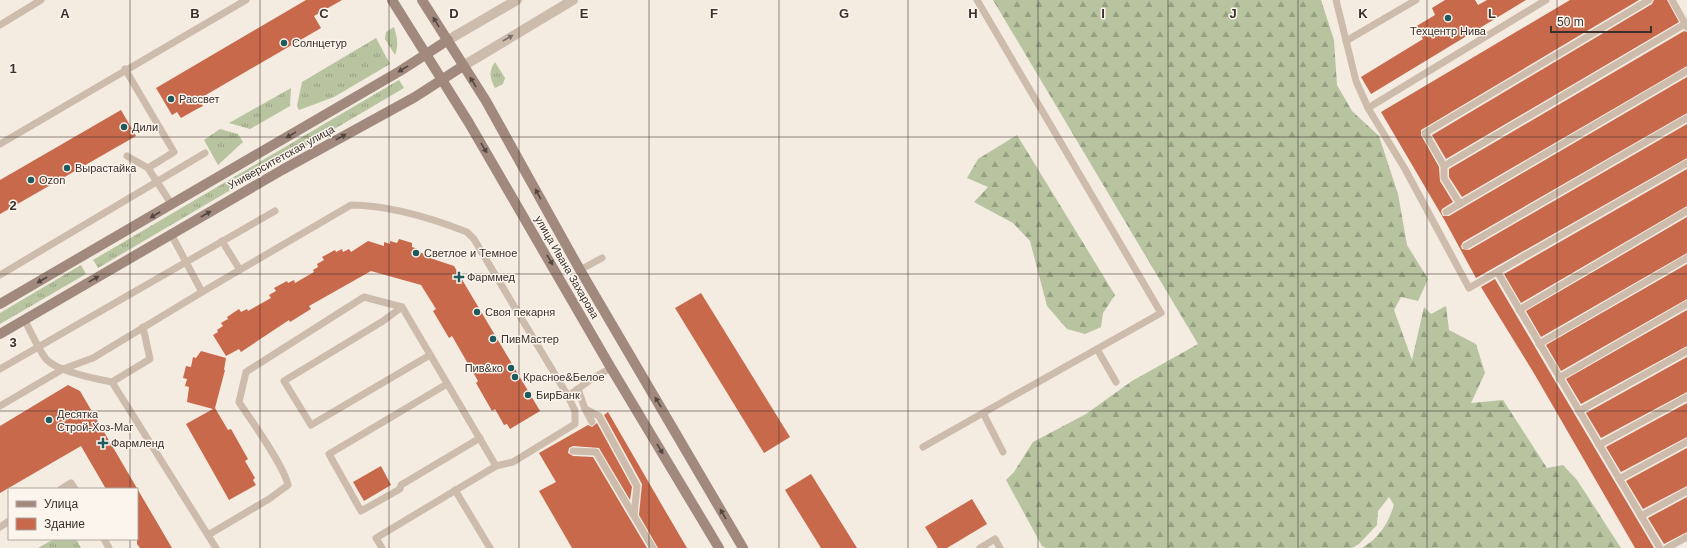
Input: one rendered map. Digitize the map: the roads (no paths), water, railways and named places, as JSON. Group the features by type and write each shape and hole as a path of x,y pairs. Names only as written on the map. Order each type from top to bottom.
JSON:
{"main road":[{"name":"улица Ивана Захарова","path":"392,0 545,251 611,368 719,548"},
{"name":"улица Ивана Захарова","path":"422,0 448,40 530,179 580,270 743,548"},
{"name":"Университетская улица","path":"0,304 172,205 448,40"},
{"name":"Университетская улица","path":"0,334 282,170 415,96 463,66"}],"street":[{"name":"Университетская улица","path":"448,40 517,0"},
{"name":"Университетская улица","path":"463,66 573,0"}],"lane":[{"path":"0,25 40,0"},
{"path":"0,144 246,0"},
{"path":"923,447 1161,313 977,0"},
{"path":"1336,0 1356,81 1368,108 1405,169 1469,288 1498,273 1687,162"},
{"path":"1346,41 1416,0"},
{"path":"1368,108 1546,0"},
{"path":"1460,204 1444,178 1444,166 1425,133 1650,0"},
{"path":"1444,166 1686,25 1672,0"},
{"path":"125,70 174,152 148,168"},
{"path":"1446,212 1687,71"},
{"path":"1466,246 1687,118"},
{"path":"0,275 205,153"},
{"path":"127,156 148,168 172,205"},
{"path":"0,406 64,369 93,358 351,205 368,205 406,213 467,232 474,239 568,396 575,411 575,424 513,462 496,466 376,538 382,548"},
{"path":"0,369 275,211"},
{"path":"1519,310 1687,211"},
{"path":"171,234 202,292"},
{"path":"222,241 240,270"},
{"path":"580,270 602,258"},
{"path":"1539,344 1687,258"},
{"path":"1498,273 1660,548"},
{"path":"208,535 270,499 288,485 286,478 276,460 239,402 246,372 364,297 402,307 496,466"},
{"path":"1559,378 1687,304"},
{"path":"402,307 383,321 284,382 311,425 430,355"},
{"path":"24,319 47,360 64,369 93,379 112,382 150,359 143,327"},
{"path":"1097,349 1116,382"},
{"path":"1579,411 1687,351"},
{"path":"568,396 611,368"},
{"path":"112,382 216,548"},
{"path":"447,384 329,454 361,511 400,489 401,485 480,438"},
{"path":"578,389 585,409 592,422"},
{"path":"1599,445 1687,398"},
{"path":"585,409 599,416 637,486 634,514"},
{"path":"983,413 1003,452"},
{"path":"1619,479 1687,442"},
{"path":"573,451 596,452 653,548"},
{"path":"63,488 71,483 74,488"},
{"path":"455,490 490,548"},
{"path":"1641,516 1687,490"},
{"path":"1667,548 1687,537"},
{"path":"980,548 994,539 1000,548"}],"place":[{"name":"Техцентр Нива","path":"1448,18"},
{"name":"Солнцетур","path":"284,43"},
{"name":"Рассвет","path":"171,99"},
{"name":"Дили","path":"124,127"},
{"name":"Вырастайка","path":"67,168"},
{"name":"Ozon","path":"31,180"},
{"name":"Светлое и Темное","path":"416,253"},
{"name":"Фарммед","path":"459,277"},
{"name":"Своя пекарня","path":"477,312"},
{"name":"ПивМастер","path":"493,339"},
{"name":"Пив&ко","path":"511,368"},
{"name":"Красное&Белое","path":"515,377"},
{"name":"БирБанк","path":"528,395"},
{"name":"Десятка Строй-Хоз-Маг","path":"49,420"},
{"name":"Фармленд","path":"103,443"}]}
